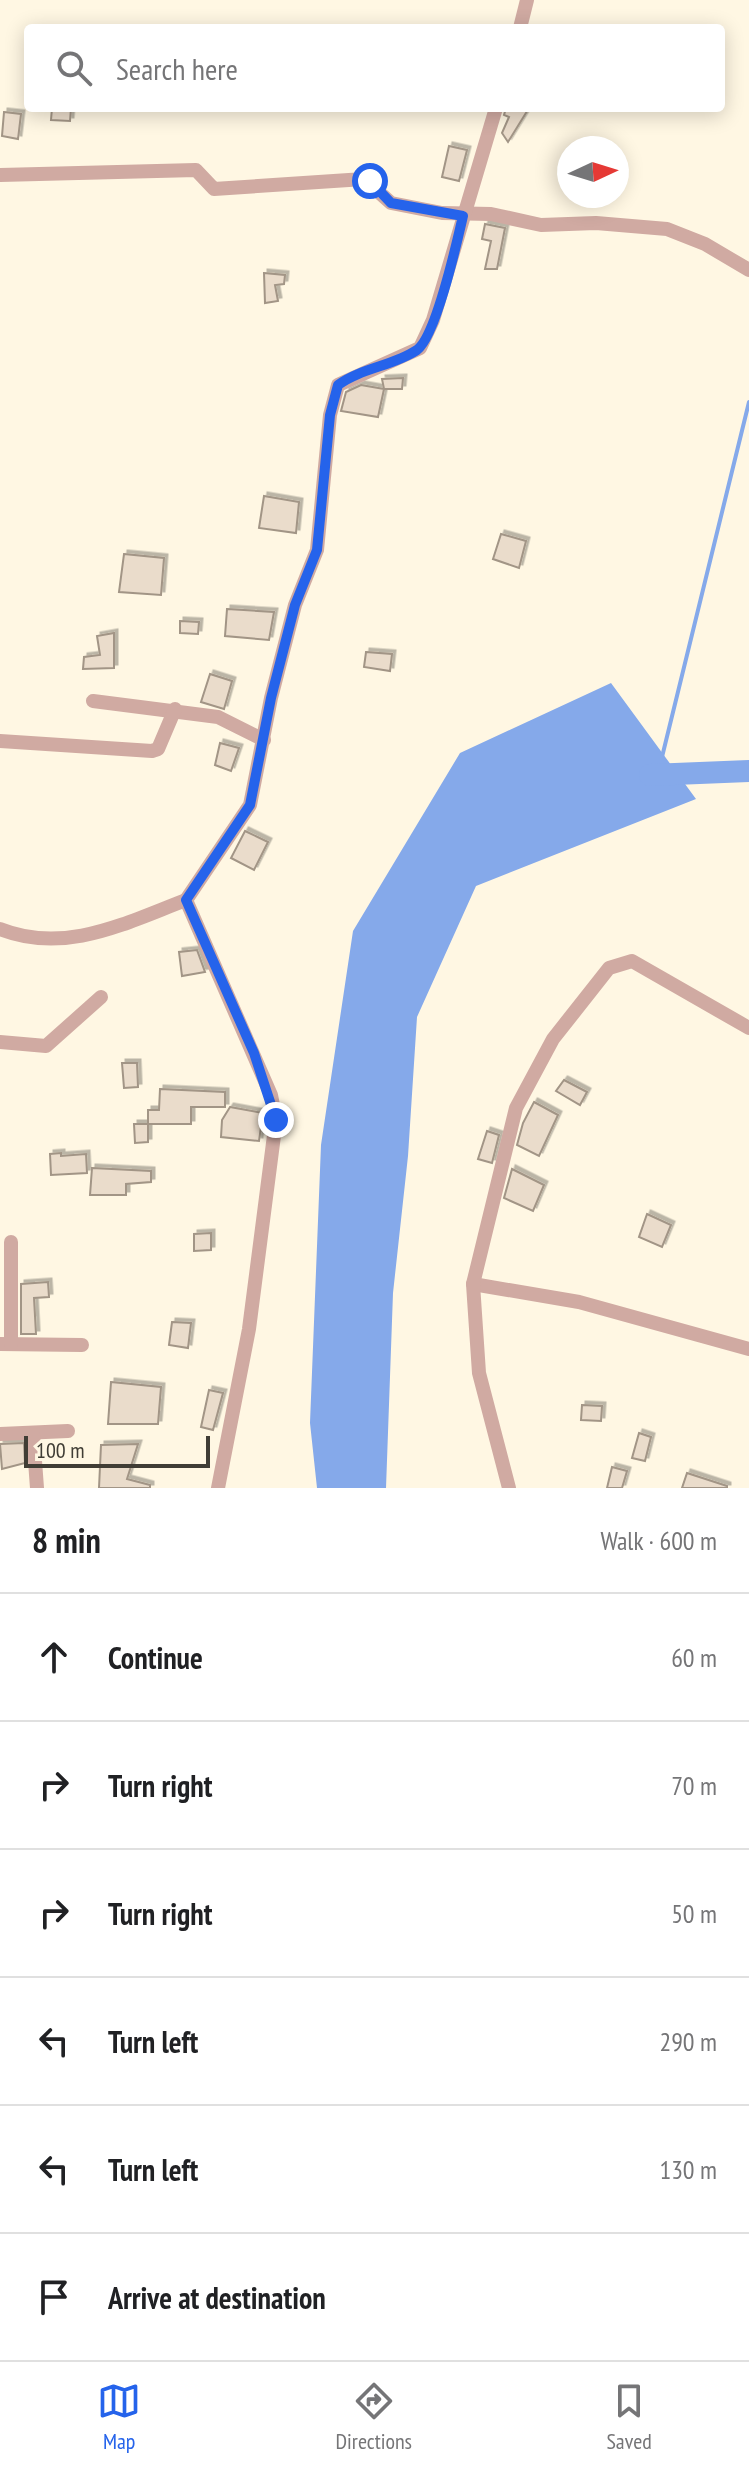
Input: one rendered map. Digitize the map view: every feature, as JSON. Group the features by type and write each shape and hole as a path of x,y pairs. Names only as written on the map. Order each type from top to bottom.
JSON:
{"street":[{"path":"521,24 527,0"},
{"path":"0,929 34,940 87,937 186,900 250,805 295,605 317,550 330,415 338,385 420,348 433,320 495,112"},
{"path":"0,175 196,170 214,189 364,179 391,203 463,216 491,214 541,225 596,223 667,229 705,244 749,270"},
{"path":"93,701 175,709 218,717 264,740"},
{"path":"0,741 152,751 158,749 175,709"},
{"path":"186,900 265,1081 276,1120 249,1329 218,1488"},
{"path":"509,1488 479,1373 473,1284 484,1225 516,1108 553,1039 609,968 632,961 749,1028"},
{"path":"0,1042 46,1046 101,997"},
{"path":"11,1242 5,1344 82,1345"},
{"path":"473,1284 579,1302 749,1349"},
{"path":"0,1434 68,1431"},
{"path":"33,1434 37,1488"}],"water":[{"path":"611,683 696,799 476,886 417,1017 408,1156 393,1293 386,1488 317,1488 310,1423 321,1145 353,931 460,753"}],"building":[{"path":"4,112 21,114 18,139 2,136"},
{"path":"52,112 71,112 70,121 51,120"},
{"path":"505,112 527,112 508,142 502,133 509,117 504,115"},
{"path":"449,146 467,150 459,181 442,177"},
{"path":"485,224 505,228 497,269 485,269 491,241 482,239"},
{"path":"264,273 285,275 284,284 275,285 278,301 265,303"},
{"path":"403,378 402,389 384,389 382,379"},
{"path":"361,385 384,389 378,417 341,411 346,392"},
{"path":"264,496 299,502 296,533 259,528"},
{"path":"501,534 526,541 519,568 493,559"},
{"path":"124,554 164,558 161,595 119,592"},
{"path":"227,609 274,612 269,640 225,636"},
{"path":"180,621 199,622 198,634 180,633"},
{"path":"114,633 114,668 83,669 84,657 100,655 97,636"},
{"path":"366,652 392,654 390,671 364,667"},
{"path":"210,674 232,681 224,709 201,702"},
{"path":"220,743 239,748 231,771 215,765"},
{"path":"245,831 268,842 254,870 231,858"},
{"path":"197,950 205,972 182,976 179,952"},
{"path":"122,1063 137,1063 138,1087 124,1088"},
{"path":"564,1080 587,1092 580,1105 556,1091"},
{"path":"160,1089 225,1092 225,1107 191,1107 191,1124 148,1124 148,1110 159,1110"},
{"path":"534,1102 558,1115 539,1156 517,1145 523,1123"},
{"path":"230,1107 263,1113 259,1141 221,1137 222,1120"},
{"path":"134,1124 148,1124 148,1142 135,1143"},
{"path":"487,1131 499,1135 492,1163 478,1159"},
{"path":"61,1153 61,1156 86,1154 87,1173 51,1175 50,1154"},
{"path":"92,1168 151,1171 151,1182 126,1184 126,1195 90,1195"},
{"path":"512,1169 544,1185 533,1211 504,1198"},
{"path":"647,1214 671,1225 662,1247 639,1237"},
{"path":"211,1233 211,1250 194,1251 194,1234"},
{"path":"48,1282 49,1297 34,1298 36,1334 21,1334 21,1284"},
{"path":"172,1322 191,1323 188,1348 169,1345"},
{"path":"111,1382 161,1387 158,1424 108,1424"},
{"path":"209,1390 223,1393 213,1430 201,1427"},
{"path":"582,1405 602,1406 601,1421 581,1420"},
{"path":"639,1433 651,1437 645,1461 632,1458"},
{"path":"24,1443 25,1463 2,1469 0,1444"},
{"path":"138,1444 127,1479 150,1485 150,1488 99,1488 101,1445"},
{"path":"612,1467 627,1471 622,1488 607,1488"},
{"path":"687,1473 727,1486 727,1488 682,1488"}],"waterway":[{"path":"662,757 749,402"},
{"path":"650,775 749,771"}],"route":[{"path":"276,1120 271,1095 254,1053 186,900 250,805 271,698 295,605 317,550 330,415 338,385 347,378 398,360 420,348 433,320 454,254 463,216 391,203 370,181"}]}
